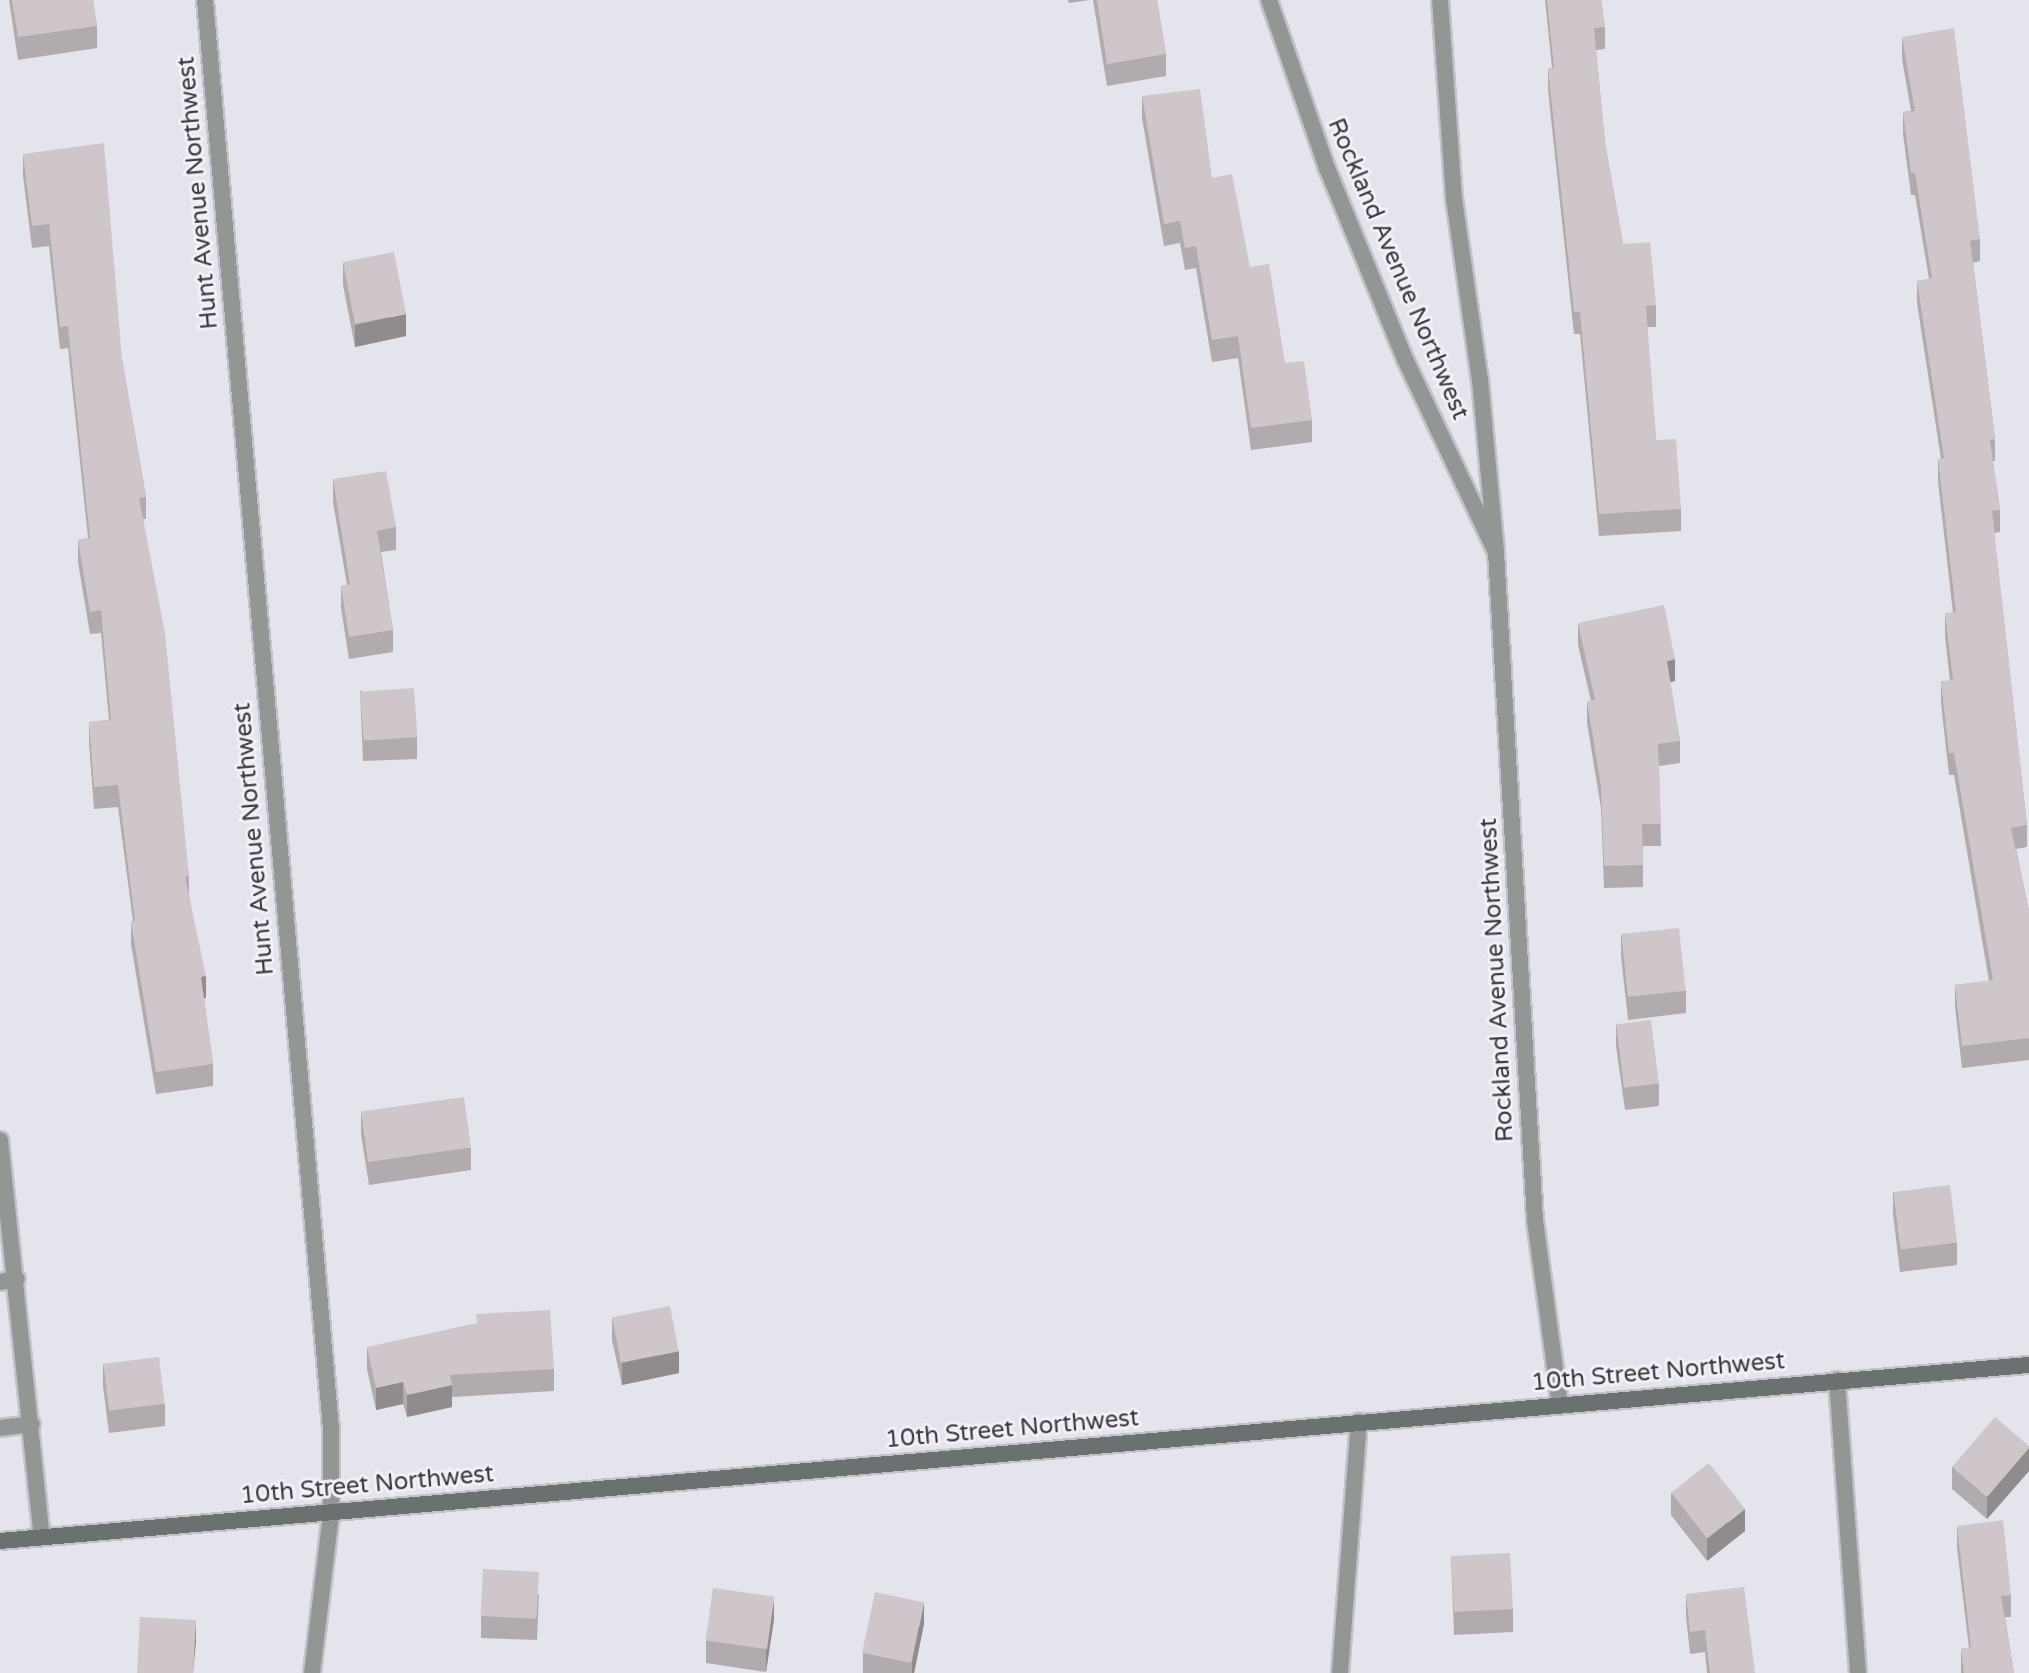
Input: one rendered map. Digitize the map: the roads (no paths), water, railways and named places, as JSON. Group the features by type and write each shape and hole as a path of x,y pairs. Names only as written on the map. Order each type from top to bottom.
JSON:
{"main road":[{"name":"10th Street Northwest","path":"0,1541 2029,1365"}],"street":[{"name":"Hunt Avenue Northwest","path":"205,0 331,1430 331,1514 312,1673"},
{"name":"Rockland Avenue Northwest","path":"1269,0 1327,168 1381,301 1496,552"},
{"name":"Rockland Avenue Northwest","path":"1440,0 1454,199 1480,381 1496,552 1535,1220 1560,1405"},
{"path":"0,1140 42,1537"},
{"path":"0,1282 17,1279"},
{"path":"1837,1380 1858,1673"},
{"path":"1340,1673 1359,1422"},
{"path":"0,1428 32,1424"}]}
